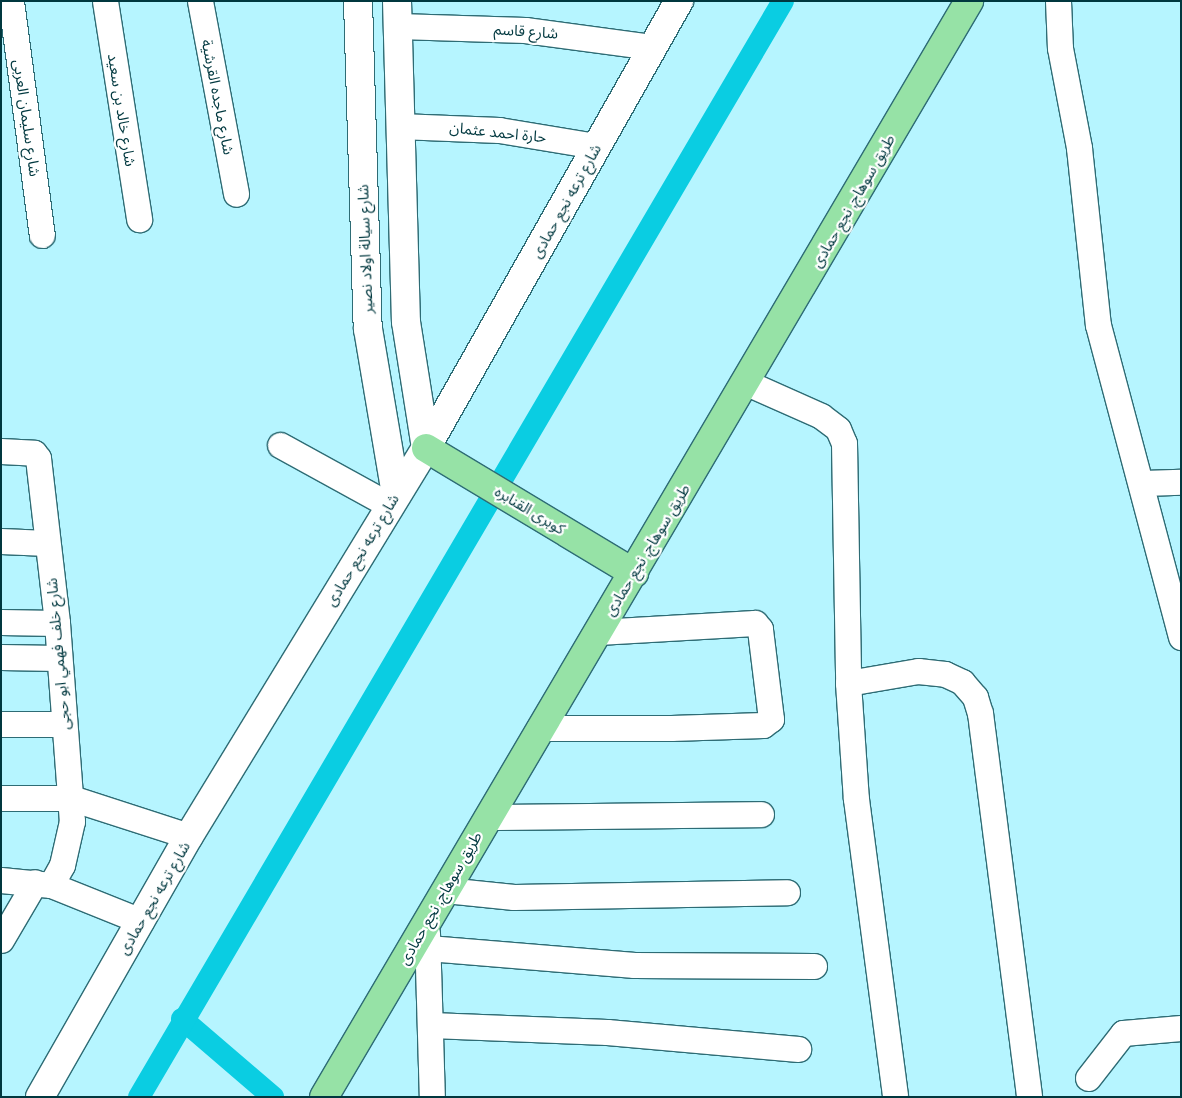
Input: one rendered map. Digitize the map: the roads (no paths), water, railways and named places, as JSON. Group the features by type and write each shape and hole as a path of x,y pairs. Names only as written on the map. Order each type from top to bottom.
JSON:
{"main road":[{"name":"طريق سوهاج, نجع حمادى","path":"324,1097 539,728 634,573 747,382 969,1"},
{"name":"كوبرى القنابره","path":"426,448 634,573"}],"street":[{"name":"شارع سليمان العربى","path":"11,1 42,235"},
{"name":"شارع خالد بن سعيد","path":"105,1 139,219"},
{"name":"شارع ماجده القرشية","path":"200,1 236,194"},
{"name":"شارع سيالة اولاد نصير","path":"358,1 368,329 393,500"},
{"name":"شارع ترعه نجع حمادى","path":"40,1097 189,836 426,448 679,1"},
{"path":"1058,1 1060,48 1078,148 1098,325 1126,439 1171,570 1181,637"},
{"path":"398,13 399,126 406,322 426,448"},
{"name":"شارع قاسم","path":"398,13 653,47"},
{"name":"حارة احمد عثمان","path":"399,126 499,130 596,146"},
{"path":"747,382 821,416 838,429 844,443 848,683 864,874 896,1094"},
{"path":"280,445 393,500"},
{"name":"شارع خلف فهمي ابو حجى","path":"1,451 37,456 57,623 58,658 71,798 69,844 43,884 1,940"},
{"path":"1142,484 1181,482"},
{"path":"1,541 47,543"},
{"path":"1,622 57,623"},
{"path":"539,728 671,728 764,725 771,719 760,629 755,623 598,632"},
{"path":"1,657 58,658"},
{"path":"848,683 918,671 944,674 962,682 974,697 1028,1097"},
{"path":"1,724 64,724"},
{"path":"1,798 71,798 189,836"},
{"path":"487,817 761,814"},
{"path":"1,880 43,884 140,921"},
{"path":"445,890 570,897 787,892"},
{"path":"427,920 432,1025 432,1097"},
{"path":"428,948 634,965 814,966"},
{"path":"432,1025 607,1032 798,1049"},
{"path":"1088,1078 1123,1033 1181,1028"}],"waterway":[{"path":"139,1097 783,1"},
{"path":"182,1019 273,1097"}]}
